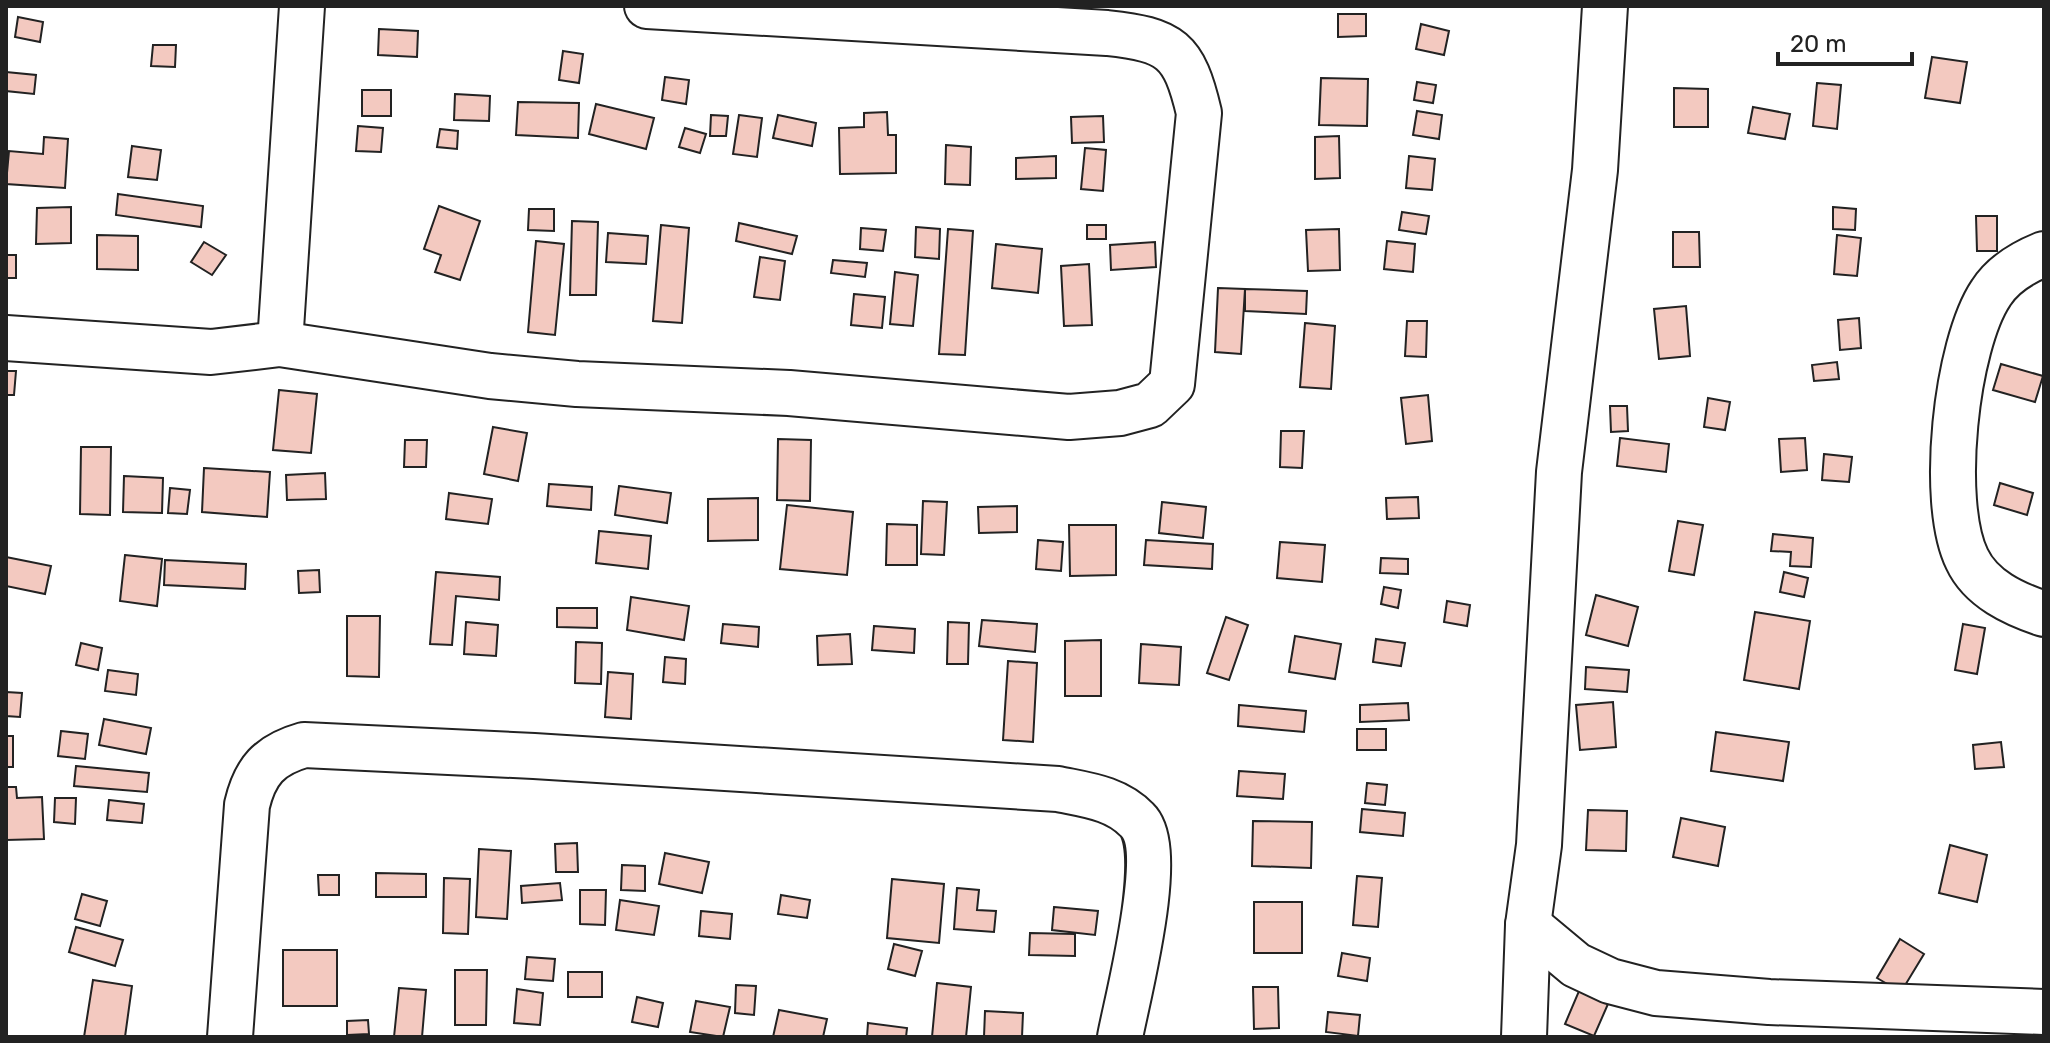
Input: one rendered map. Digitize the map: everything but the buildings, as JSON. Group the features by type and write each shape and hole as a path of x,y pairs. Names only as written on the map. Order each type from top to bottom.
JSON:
{"street":[{"path":"280,344 302,6"},
{"path":"6,338 211,352 280,344 548,382 789,393 1069,417 1120,413 1150,405 1172,384 1199,113 1191,79 1172,50 1149,37 1107,33 647,6"},
{"path":"1524,1037 1528,925 1539,845 1559,472 1595,170 1605,6"},
{"path":"2044,254 2014,269 1991,292 1979,317 1951,454 1955,526 1968,561 1992,590 2044,614"},
{"path":"230,1037 247,805 253,781 265,763 285,750 304,745 1058,789 1117,804 1140,822 1148,843 1150,876 1120,1037"},
{"path":"1528,925 1576,965 1610,981 1656,993 1769,1002 1931,1022 2044,1012"}]}
